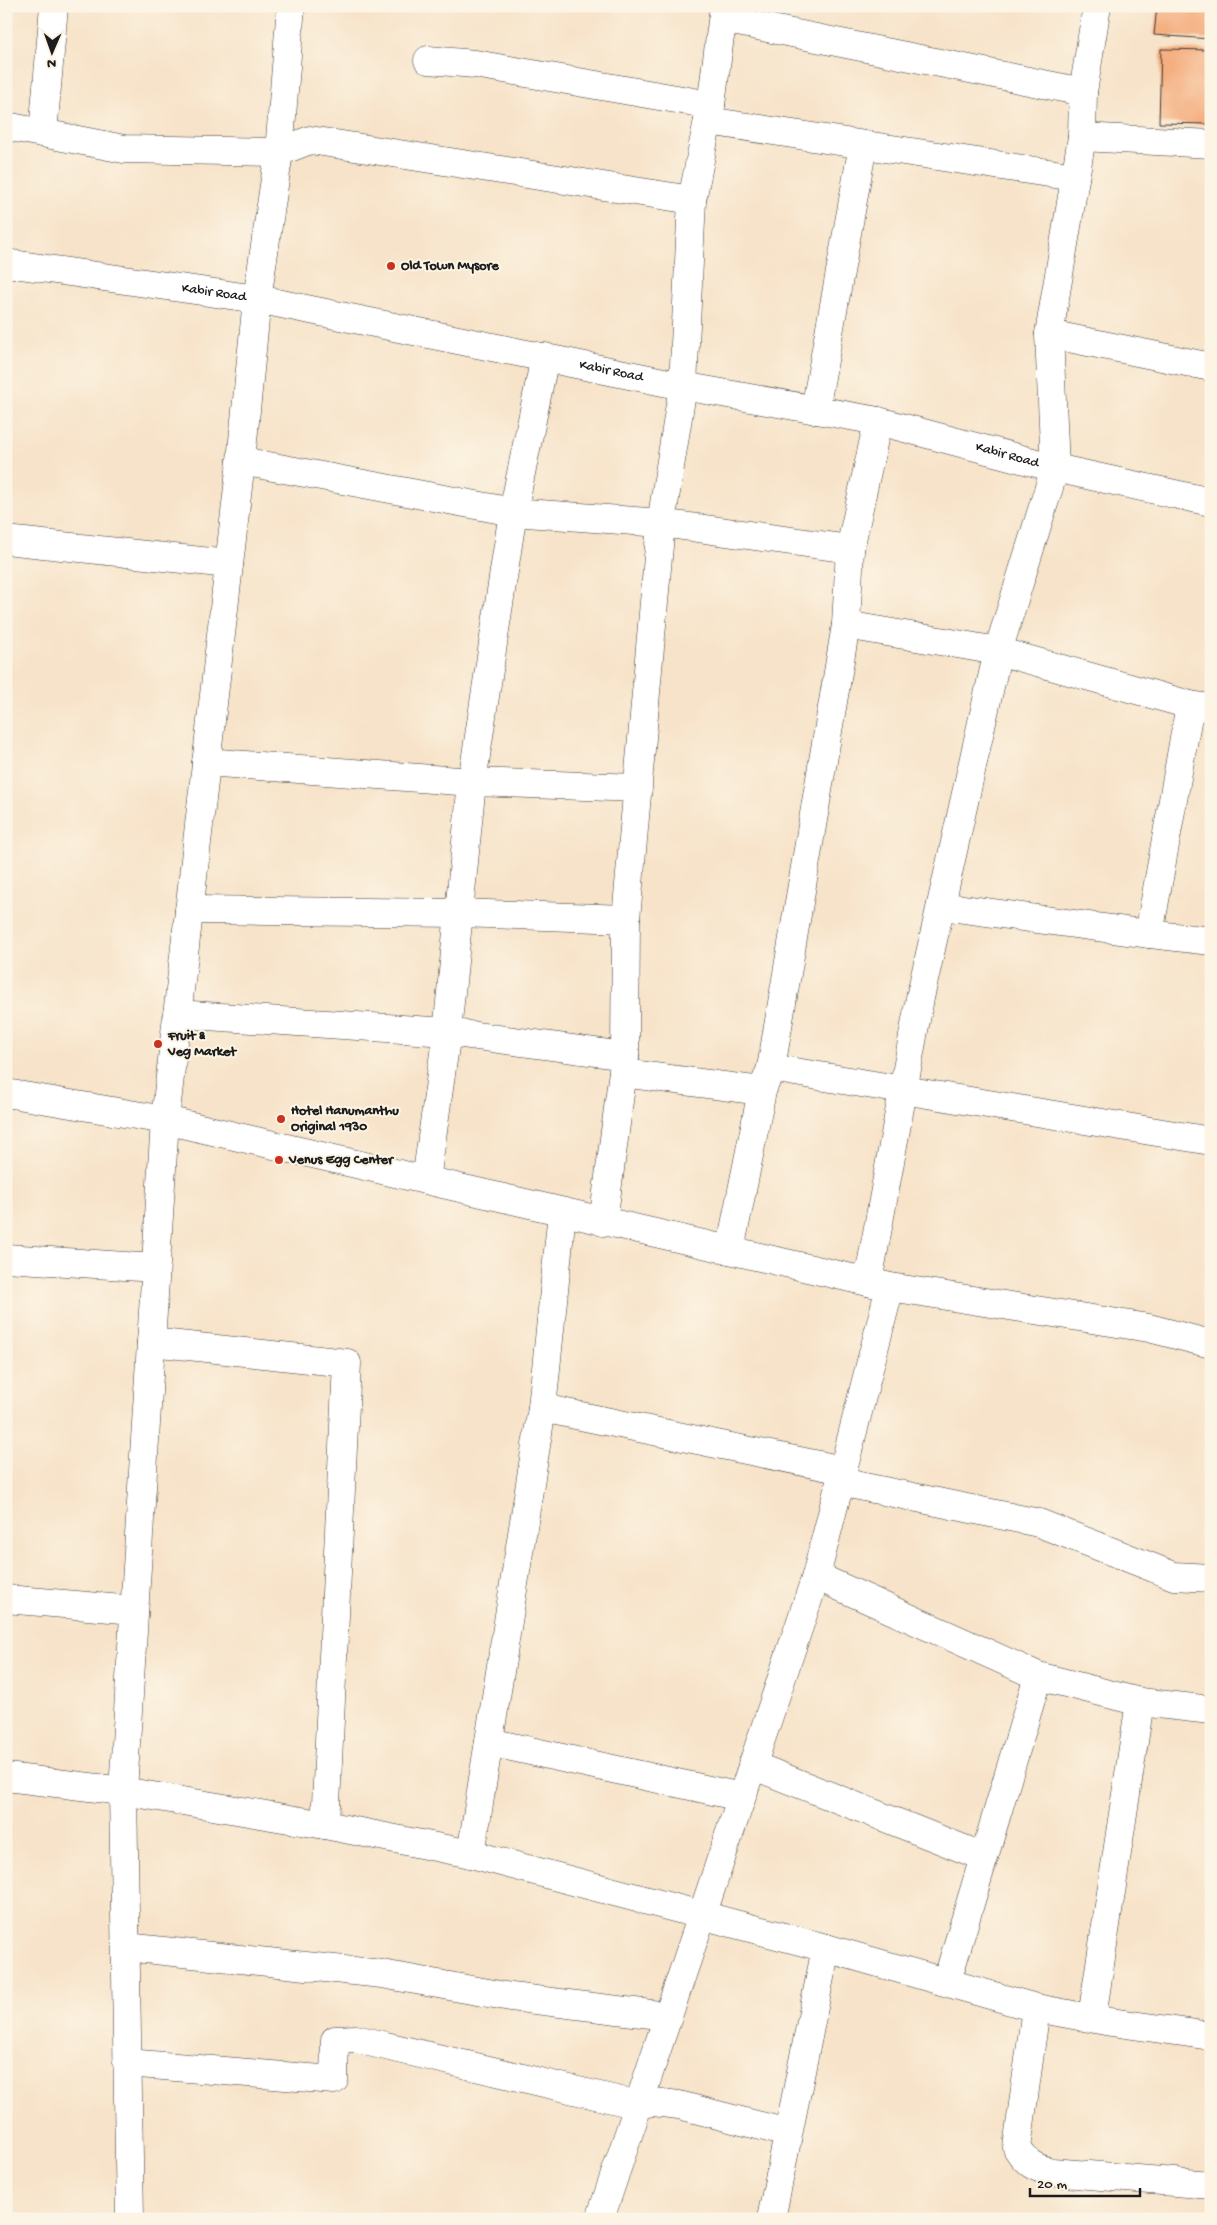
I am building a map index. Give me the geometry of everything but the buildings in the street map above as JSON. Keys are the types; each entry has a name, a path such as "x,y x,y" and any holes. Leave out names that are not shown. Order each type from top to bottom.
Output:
{"street":[{"path":"43,133 54,6"},
{"path":"130,2219 123,1791 165,1120 257,299 279,152 291,6"},
{"path":"600,2219 816,1576 841,1476 879,1284 902,1088 920,998 998,651 1055,468 1049,334 1082,137 1084,92 1097,6"},
{"path":"603,1222 624,1065 626,919 661,523 683,386 692,200 710,113 723,12 1084,92"},
{"path":"428,60 474,64 863,145 1075,177"},
{"path":"6,126 124,149 279,152 310,140 692,200"},
{"path":"1082,137 1211,144"},
{"path":"815,410 863,145"},
{"name":"Kabir Road","path":"6,263 257,299 683,386 878,421 1055,468 1211,502"},
{"path":"1049,334 1211,367"},
{"path":"426,1180 447,1032 472,782 513,512 545,357"},
{"path":"730,1250 766,1079 846,625 850,550 878,421"},
{"path":"240,461 513,512 661,523 850,550"},
{"path":"6,540 228,564"},
{"path":"846,625 998,651 1201,706 1149,934"},
{"path":"206,762 472,782 638,788"},
{"path":"941,906 1149,934 1211,940"},
{"path":"189,910 459,913 626,919"},
{"path":"177,1014 447,1032 624,1065 766,1079 902,1088 1211,1141"},
{"path":"6,1093 165,1120 879,1284 1150,1328 1211,1344"},
{"path":"471,1854 542,1408 562,1212"},
{"path":"6,1258 155,1268"},
{"path":"151,1342 347,1363 325,1825"},
{"path":"542,1408 1040,1523 1174,1576 1211,1578"},
{"path":"816,1576 1038,1676 1140,1702 1211,1710"},
{"path":"6,1599 134,1610"},
{"path":"947,1981 1038,1676"},
{"path":"1092,2018 1140,1702"},
{"path":"489,1742 741,1797"},
{"path":"752,1765 984,1857"},
{"path":"6,1777 123,1791 325,1825 471,1854 826,1948 947,1981 1036,2008 1211,2036"},
{"path":"126,1947 382,1974 511,1997 667,2016"},
{"path":"771,2219 826,1948"},
{"path":"1036,2008 1017,2148 1024,2160 1034,2167 1052,2172 1211,2185"},
{"path":"127,2063 334,2080 335,2040 356,2039 638,2105 653,2102 679,2105 788,2132"}],"place":[{"name":"Old Town Mysore","path":"391,266"},
{"name":"Fruit & Veg Market","path":"158,1044"},
{"name":"Hotel Hanumanthu Original 1930","path":"281,1119"},
{"name":"Venus Egg Center","path":"279,1160"}]}
